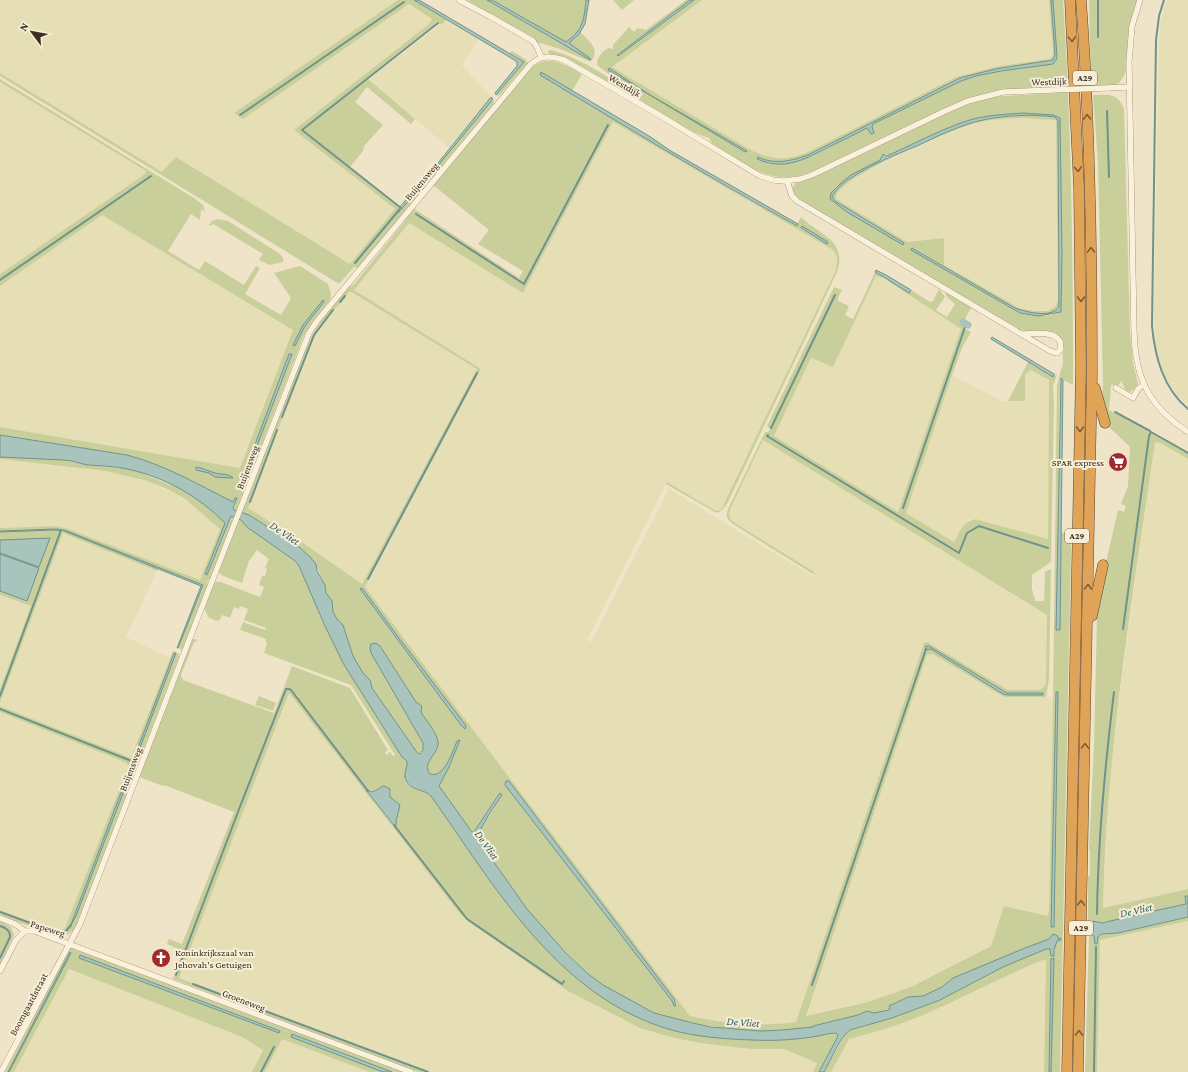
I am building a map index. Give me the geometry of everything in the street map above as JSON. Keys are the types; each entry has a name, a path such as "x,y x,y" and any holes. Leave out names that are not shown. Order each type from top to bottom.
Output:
{"highway":[{"name":"A29","path":"1067,1072 1081,367 1079,188 1070,0"},
{"name":"A29","path":"1078,1072 1092,373 1092,274 1089,156 1080,0"},
{"name":"A29","path":"1092,373 1105,422"},
{"name":"A29","path":"1087,640 1103,565"}],"street":[{"path":"459,0 492,17 530,40 536,45 541,57"},
{"path":"1140,0 1131,34 1129,87 1134,340 1137,365 1144,384 1162,413 1188,432"},
{"name":"Westdijk","path":"541,57 555,57 569,63 653,111 755,173 770,179 787,181 812,175 968,101 1003,92 1129,87"},
{"name":"Buijensweg","path":"70,944 80,924 302,347 311,329 522,74 531,64 541,57"},
{"path":"787,181 792,196 797,201 1053,353 1058,353 1061,349 1060,341 1054,336 1042,334 1022,334"},
{"path":"1116,388 1133,398 1138,389 1144,384"},
{"name":"Papeweg","path":"0,918 15,924 25,931 34,930 70,944"},
{"path":"0,971 16,940 25,931"},
{"name":"Boomgaardstraat","path":"2,1072 70,944"},
{"name":"Groeneweg","path":"70,944 411,1072"}],"shaded area":[{"path":"0,0 398,0 235,113 243,119 409,4 433,20 294,130 395,210 350,264 176,157 162,172 0,73"},
{"path":"702,0 1049,0 1053,54 1050,59 999,66 956,77 810,151 788,158 774,159 749,149 612,67"},
{"path":"1167,0 1188,0 1188,406 1176,394 1165,376 1156,351 1155,335 1154,309 1159,39 1160,22"},
{"path":"447,19 479,38 462,65 491,97 449,148 369,79"},
{"path":"0,82 146,171 145,174 0,274"},
{"path":"1021,118 1056,119 1058,300 1056,306 1051,310 1034,311 1014,306 944,265 944,238 907,242 836,199 836,195 841,188 861,174 934,139 989,120"},
{"path":"613,122 833,250 836,253 837,263 835,272 723,506 719,511 714,510 667,482 587,640 591,642 669,489 812,576 814,572 729,518 731,507 763,440 1048,616 1046,682 1044,687 1039,690 1013,691 1003,688 927,642 924,643 796,1022 780,1024 743,1023 690,1016 365,587 481,369 354,290 409,223 523,293"},
{"path":"102,215 293,330 240,468 0,427 0,286"},
{"path":"876,276 885,279 961,329 898,513 774,436 811,358 833,367"},
{"path":"350,291 477,369 362,584 300,541 248,508 313,339"},
{"path":"1031,370 1049,380 1048,539 978,519 964,525 954,542 906,513 952,375 1004,402 1025,401 1025,374"},
{"path":"1155,441 1188,459 1188,889 1103,908 1112,759"},
{"path":"0,459 117,473 144,480 180,496 199,510 220,529 200,580 66,528 55,526 0,528"},
{"path":"63,533 157,571 126,637 170,658 131,758 0,706"},
{"path":"0,595 31,606 0,689"},
{"path":"933,654 1004,697 1052,697 1049,912 1047,916 1004,907 991,946 913,986 864,1003 806,1016 927,655"},
{"path":"289,693 460,914 469,922 568,991 640,1028 674,1038 700,1043 751,1049 783,1049 818,1063 813,1072 430,1072 179,978"},
{"path":"0,712 129,764 69,922 65,928 60,931 55,931 0,910"},
{"path":"1188,921 1188,1072 1097,1072 1100,940"},
{"path":"1046,959 1044,1072 831,1072 849,1039 894,1026 918,1017 1025,967"},
{"path":"68,969 242,1037 263,1050 252,1072 14,1072"},
{"path":"282,1039 369,1072 265,1072"}],"green space":[{"path":"398,0 414,0 447,19 441,25 437,22 301,130 398,207 399,212 423,184 425,187 358,268 354,267 339,284 0,76 0,73 162,172 176,157 350,264 395,209 294,130 429,24 432,19 409,4 243,119 234,113"},
{"path":"467,0 487,0 590,60 569,44 569,42 580,32 593,45 595,53 594,57 591,61 588,61 560,49 537,42"},
{"path":"492,0 586,0 582,24 572,38 566,42"},
{"path":"613,0 634,0 622,10"},
{"path":"686,0 690,0 617,54 618,56 694,0 702,0 612,67 749,149 772,158 786,158 794,157 810,151 956,77 999,66 1050,59 1053,54 1049,0 1051,0 1055,55 1053,60 995,69 960,78 808,155 783,162 771,161 758,157 757,159 766,163 784,164 802,160 867,128 871,134 874,133 872,127 873,124 968,78 1001,71 1053,64 1057,57 1053,0 1063,0 1071,184 1073,385 1061,379 1060,381 1057,630 1060,630 1061,533 1071,533 1071,551 1060,1072 1051,1072 1053,958 1051,959 1049,1072 1044,1072 1046,959 918,1017 849,1039 831,1072 824,1072 848,1031 892,1018 940,1000 1003,967 1046,949 1050,949 1051,956 1053,956 1057,941 1061,940 1054,934 1048,940 953,978 942,987 923,996 908,997 889,1006 889,1010 874,1013 867,1011 858,1015 813,1027 760,1031 723,1028 693,1023 654,1013 610,990 595,980 546,932 516,895 484,847 478,832 502,795 500,793 497,797 474,833 439,786 449,767 460,740 458,741 444,768 440,772 430,774 428,770 429,762 438,747 434,730 421,712 422,705 416,702 381,647 377,643 373,643 370,647 371,653 423,743 423,750 420,754 416,751 372,688 370,680 363,673 353,656 342,623 337,619 333,612 332,601 326,593 325,585 314,561 297,545 249,515 241,513 302,356 312,336 322,319 349,286 350,287 354,284 402,225 413,208 519,278 523,271 478,244 489,230 433,185 530,69 537,64 550,61 569,67 582,74 572,91 542,73 540,75 751,201 796,226 801,217 830,239 835,245 839,252 837,272 728,502 718,513 666,484 667,482 714,510 719,511 722,508 835,272 837,258 833,250 613,122 523,293 409,223 354,290 481,369 365,587 690,1016 743,1024 796,1022 924,643 927,642 1008,690 1039,690 1044,687 1046,682 1047,615 763,440 731,507 729,516 732,521 814,572 813,574 733,524 727,517 729,507 765,432 768,432 770,429 767,426 834,287 842,290 838,301 849,306 845,315 853,319 875,272 909,292 911,290 930,302 933,301 939,289 945,297 936,310 947,317 955,304 946,296 946,291 974,308 977,312 971,308 963,323 964,328 971,332 962,348 952,375 906,513 954,542 964,525 971,520 976,519 1048,539 1049,380 1031,370 1025,374 1025,401 1008,401 1028,362 1052,376 1054,374 1057,375 1053,386 1051,562 1032,575 1032,591 1035,601 1044,601 1045,572 1051,570 1049,679 1046,697 1004,697 933,654 927,655 806,1016 864,1003 913,986 991,946 1004,906 1047,916 1049,912 1053,702 1057,385 1063,363 1062,343 1059,337 1049,332 1026,332 1014,327 801,202 792,190 796,183 823,173 912,129 961,107 989,98 1055,93 1055,87 996,92 968,99 945,108 809,173 795,177 782,177 770,175 747,166 713,145 709,138 693,132 646,105 597,65 599,57 602,53 608,48 613,49 613,45 629,27 634,32 637,28 646,30","holes":["609,68 650,95 747,152 744,152 608,70","1023,113 1057,116 1060,120 1062,253 1061,312 1046,316 1035,316 1020,313 911,249 913,248 1015,308 1039,314 1051,313 1056,310 1059,306 1058,121 1056,118 1029,115 988,119 972,123 927,141 963,127 993,120 1021,118 1056,120 1058,300 1055,307 1048,311 1034,311 1019,308 944,265 944,238 907,242 836,199 836,195 844,186 878,165 911,149 883,161 849,179 840,186 832,197 835,201 904,243 903,245 847,212 830,199 831,193 836,187 850,176 880,160 882,154 889,155 966,121 994,115","802,227 828,242 827,244 801,229","876,276 885,279 961,329 898,512 774,436 811,358 833,367","350,291 477,369 362,584 300,541 248,508 313,339 323,324","362,588 466,726 465,729 461,725 360,590","926,646 929,646 1007,693 1043,693 1043,695 1004,694 931,649 925,650","1056,692 1058,692 1054,927 1051,927","507,781 509,781 677,1005 674,1006 672,1001 505,785"]},
{"path":"1089,0 1137,0 1129,30 1126,70 1119,83 1114,85 1091,85"},
{"path":"550,50 569,56 593,68 616,82 631,96 561,56 549,54 548,51"},
{"path":"512,51 525,59 528,63 499,96 496,95 524,62 510,53"},
{"path":"0,79 194,198 203,205 205,212 201,209 200,220 191,214 168,251 199,270 205,261 244,285 256,266 260,268 245,294 281,315 291,298 274,273 300,266 328,284 331,294 330,300 313,321 303,338 236,511 233,509 237,499 235,498 233,502 182,476 141,459 127,455 0,435 0,427 240,468 293,330 102,215 0,286 0,274 145,174 146,171 0,82","holes":["289,354 291,354 239,487"]},
{"path":"368,79 415,119 411,124 367,87 355,102 383,125 364,146 363,151 350,167 303,130"},
{"path":"1093,95 1108,95 1115,97 1124,109 1130,332 1133,363 1138,384 1130,392 1126,391 1121,381 1119,385 1111,385 1109,410 1188,454 1188,459 1160,443 1155,442 1115,732 1105,849 1103,908 1188,889 1188,896 1185,896 1186,904 1154,911 1152,904 1151,912 1127,917 1125,910 1124,918 1103,923 1094,921 1092,930 1088,931 1088,876 1090,875 1089,849 1099,593 1118,510 1124,512 1126,506 1121,504 1128,486 1130,447 1108,426 1102,399 1103,385 1098,164"},
{"path":"493,99 494,103 432,178 430,180 427,179"},
{"path":"218,219 228,221 280,254 283,258 283,262 270,265 259,260 263,254 213,224 211,226 209,225 212,221"},
{"path":"0,457 65,460 86,465 122,468 139,472 185,491 207,506 225,523 205,574 207,575 230,516 234,517 210,579 208,580 208,585 182,650 178,648 203,585 64,530 0,531 0,528 55,526 66,528 200,580 220,529 184,498 167,489 144,480 105,471 0,459"},
{"path":"239,519 247,527 293,560 299,566 343,663 402,757 407,761 405,774 408,784 411,787 431,796 504,900 531,933 560,964 593,991 628,1013 668,1029 695,1035 737,1040 786,1040 836,1033 838,1036 819,1072 813,1072 817,1063 784,1049 751,1049 700,1043 674,1038 640,1028 568,991 469,922 460,914 289,693 179,978 430,1072 418,1072 173,979 183,951 167,944 169,939 182,944 234,812 139,777 191,640 198,640 194,642 181,675 183,680 274,713 292,666 350,688 388,750 385,752 386,755 390,752 393,756 395,755 351,685 264,653 267,643 265,642 266,639 240,630 243,622 265,630 266,628 244,620 248,609 240,606 239,609 234,607 230,618 222,615 220,620 217,621 209,618 204,608 214,582 221,582 260,597 264,587 259,585 262,576 265,576 267,569 265,568 269,559 257,550 249,561 242,583 223,576 218,572","holes":["381,787 391,791 390,797 400,806 396,819 396,826 394,827 366,790 367,789 372,792"]},
{"path":"53,530 68,533 158,569 157,571 63,533 0,703 0,689 31,606 0,595 0,532"},
{"path":"173,651 179,654 179,657 77,924 68,934 55,936 0,915 0,910 55,931 60,931 65,928 129,765 120,760 0,712 0,706 131,758"},
{"path":"259,696 276,703 273,711 255,705"},
{"path":"1188,917 1188,921 1100,940 1097,1072 1085,1072 1089,934 1092,933 1095,937 1095,943 1097,943 1098,937 1102,934 1118,933"},
{"path":"0,920 11,927 14,935 0,965"},
{"path":"70,948 72,948 404,1072 392,1072 293,1034 292,1037 383,1072 369,1072 282,1039 265,1072 252,1072 263,1050 242,1037 69,969 14,1072 9,1072 70,953 8,1072 5,1072","holes":["80,955 280,1031 279,1033 79,958"]}],"water":[{"path":"414,0 419,0 524,62 496,95 495,93 517,66 516,61"},
{"path":"487,0 492,0 566,42 572,38 582,24 586,0 589,0 585,24 579,34 569,43 591,59 590,60"},
{"path":"690,0 694,0 618,56 617,55"},
{"path":"1051,0 1053,0 1057,57 1053,64 1001,71 976,76 961,81 873,124 872,127 874,133 871,134 867,128 801,160 785,164 776,164 757,159 758,157 771,161 783,161 808,155 960,78 995,69 1053,60 1055,55"},
{"path":"609,68 650,95 747,151 745,152 608,70"},
{"path":"541,72 649,136 671,151 798,224 797,226 700,171 540,75"},
{"path":"491,97 493,99 427,179 426,178"},
{"path":"1023,113 1053,115 1060,118 1062,253 1061,312 1038,316 1020,313 911,250 912,248 1015,308 1039,313 1056,310 1059,306 1058,121 1055,117 1010,116 992,118 966,125 875,164 840,186 832,197 835,201 904,243 903,245 847,212 830,199 831,193 842,182 851,175 880,160 883,154 886,156 889,155 966,121 988,116"},
{"path":"421,182 423,184 399,212 399,208"},
{"path":"802,226 828,242 827,244 801,228"},
{"path":"876,270 911,290 909,293 875,272"},
{"path":"323,300 324,302 305,326 295,346 293,345 303,325"},
{"path":"992,337 1054,374 1053,377 991,339"},
{"path":"289,354 292,354 241,488 239,487"},
{"path":"1061,378 1063,380 1060,630 1056,630"},
{"path":"0,435 127,455 155,464 233,502 235,498 237,498 233,508 234,510 249,515 297,545 316,564 317,571 325,585 326,593 332,601 333,612 343,625 353,656 363,673 370,680 372,688 419,754 422,751 423,743 371,653 371,644 376,643 380,646 416,702 422,706 421,712 434,730 438,742 438,747 428,766 430,774 440,772 444,768 457,741 460,740 449,767 439,786 472,832 474,832 500,793 502,795 478,834 484,848 527,909 565,952 587,973 603,985 654,1013 711,1027 760,1031 813,1027 858,1015 867,1011 874,1013 889,1010 889,1006 908,997 923,996 942,987 953,978 1049,939 1053,934 1058,936 1058,939 1061,938 1061,940 1057,941 1054,956 1051,956 1050,949 1046,949 1003,967 940,1000 892,1018 850,1030 839,1043 824,1072 819,1072 837,1038 838,1035 836,1033 815,1037 782,1040 699,1036 668,1029 628,1013 593,991 560,964 531,933 504,900 431,796 413,787 407,782 405,775 407,761 402,757 343,663 299,566 295,561 247,527 241,520 231,516 207,575 205,574 225,523 204,504 168,482 127,469 88,465 67,460 0,457"},
{"path":"196,467 231,476 233,478 215,477 209,473 196,470"},
{"path":"57,529 67,531 203,585 178,648 201,586 64,531 0,532"},
{"path":"50,538 39,567 0,553 0,540"},
{"path":"0,554 39,568 27,601 0,591"},
{"path":"362,588 464,723 466,726 465,729 360,589"},
{"path":"926,646 929,646 1007,693 1043,693 1043,695 1003,694 931,649 925,650"},
{"path":"174,653 176,653 138,753 136,753"},
{"path":"1056,692 1058,692 1054,927 1051,927"},
{"path":"133,761 135,762 76,916 70,927"},
{"path":"506,781 509,781 674,999 676,1006 674,1006 672,1001 656,980 505,785"},
{"path":"384,786 390,789 390,797 400,805 395,827 366,790 367,789 373,792"},
{"path":"1185,896 1188,896 1188,917 1118,933 1102,934 1098,937 1097,944 1095,944 1094,936 1091,933 1089,934 1088,931 1092,930 1093,921 1102,923 1123,918 1122,911 1125,910 1127,917 1151,912 1150,905 1152,904 1154,911 1186,904"},
{"path":"70,952 71,953 8,1072"},
{"path":"80,955 280,1031 279,1033 79,958"},
{"path":"1054,958 1051,1072 1049,1072 1051,959"},
{"path":"292,1034 392,1072 383,1072 291,1037"}],"waterway":[{"path":"1098,0 1098,37"},
{"path":"1164,0 1159,16 1156,40 1152,326 1155,349 1166,382 1179,401 1188,409"},
{"path":"240,115 404,2"},
{"path":"401,208 302,130 438,23"},
{"path":"1107,111 1109,177"},
{"path":"416,214 524,284 608,125"},
{"path":"0,280 151,176"},
{"path":"355,263 399,210"},
{"path":"771,428 835,295"},
{"path":"340,302 345,296"},
{"path":"282,417 314,335 333,310"},
{"path":"963,322 968,325"},
{"path":"903,508 966,324"},
{"path":"368,579 477,373"},
{"path":"1115,412 1150,431"},
{"path":"250,502 277,430"},
{"path":"1123,629 1149,436 1151,432 1188,453"},
{"path":"768,435 767,436 959,553 967,533 979,526 1048,548"},
{"path":"0,696 61,530"},
{"path":"812,985 926,649"},
{"path":"176,975 286,689 291,690 368,791"},
{"path":"1097,914 1102,803 1114,692"},
{"path":"0,709 134,762"},
{"path":"394,825 467,919 562,984 564,981"},
{"path":"0,912 58,933 66,931 71,925"},
{"path":"0,926 7,930 10,937 0,958"},
{"path":"1094,1072 1096,947"},
{"path":"193,984 428,1072"},
{"path":"261,1072 274,1047"}],"place":[{"name":"SPAR express","path":"1118,462"},
{"name":"Koninkrijkszaal van Jehovah's Getuigen","path":"161,958"}],"water label":[{"name":"De Vliet","path":"285,533"},
{"name":"De Vliet","path":"487,845"},
{"name":"De Vliet","path":"1136,910"},
{"name":"De Vliet","path":"743,1022"}]}
